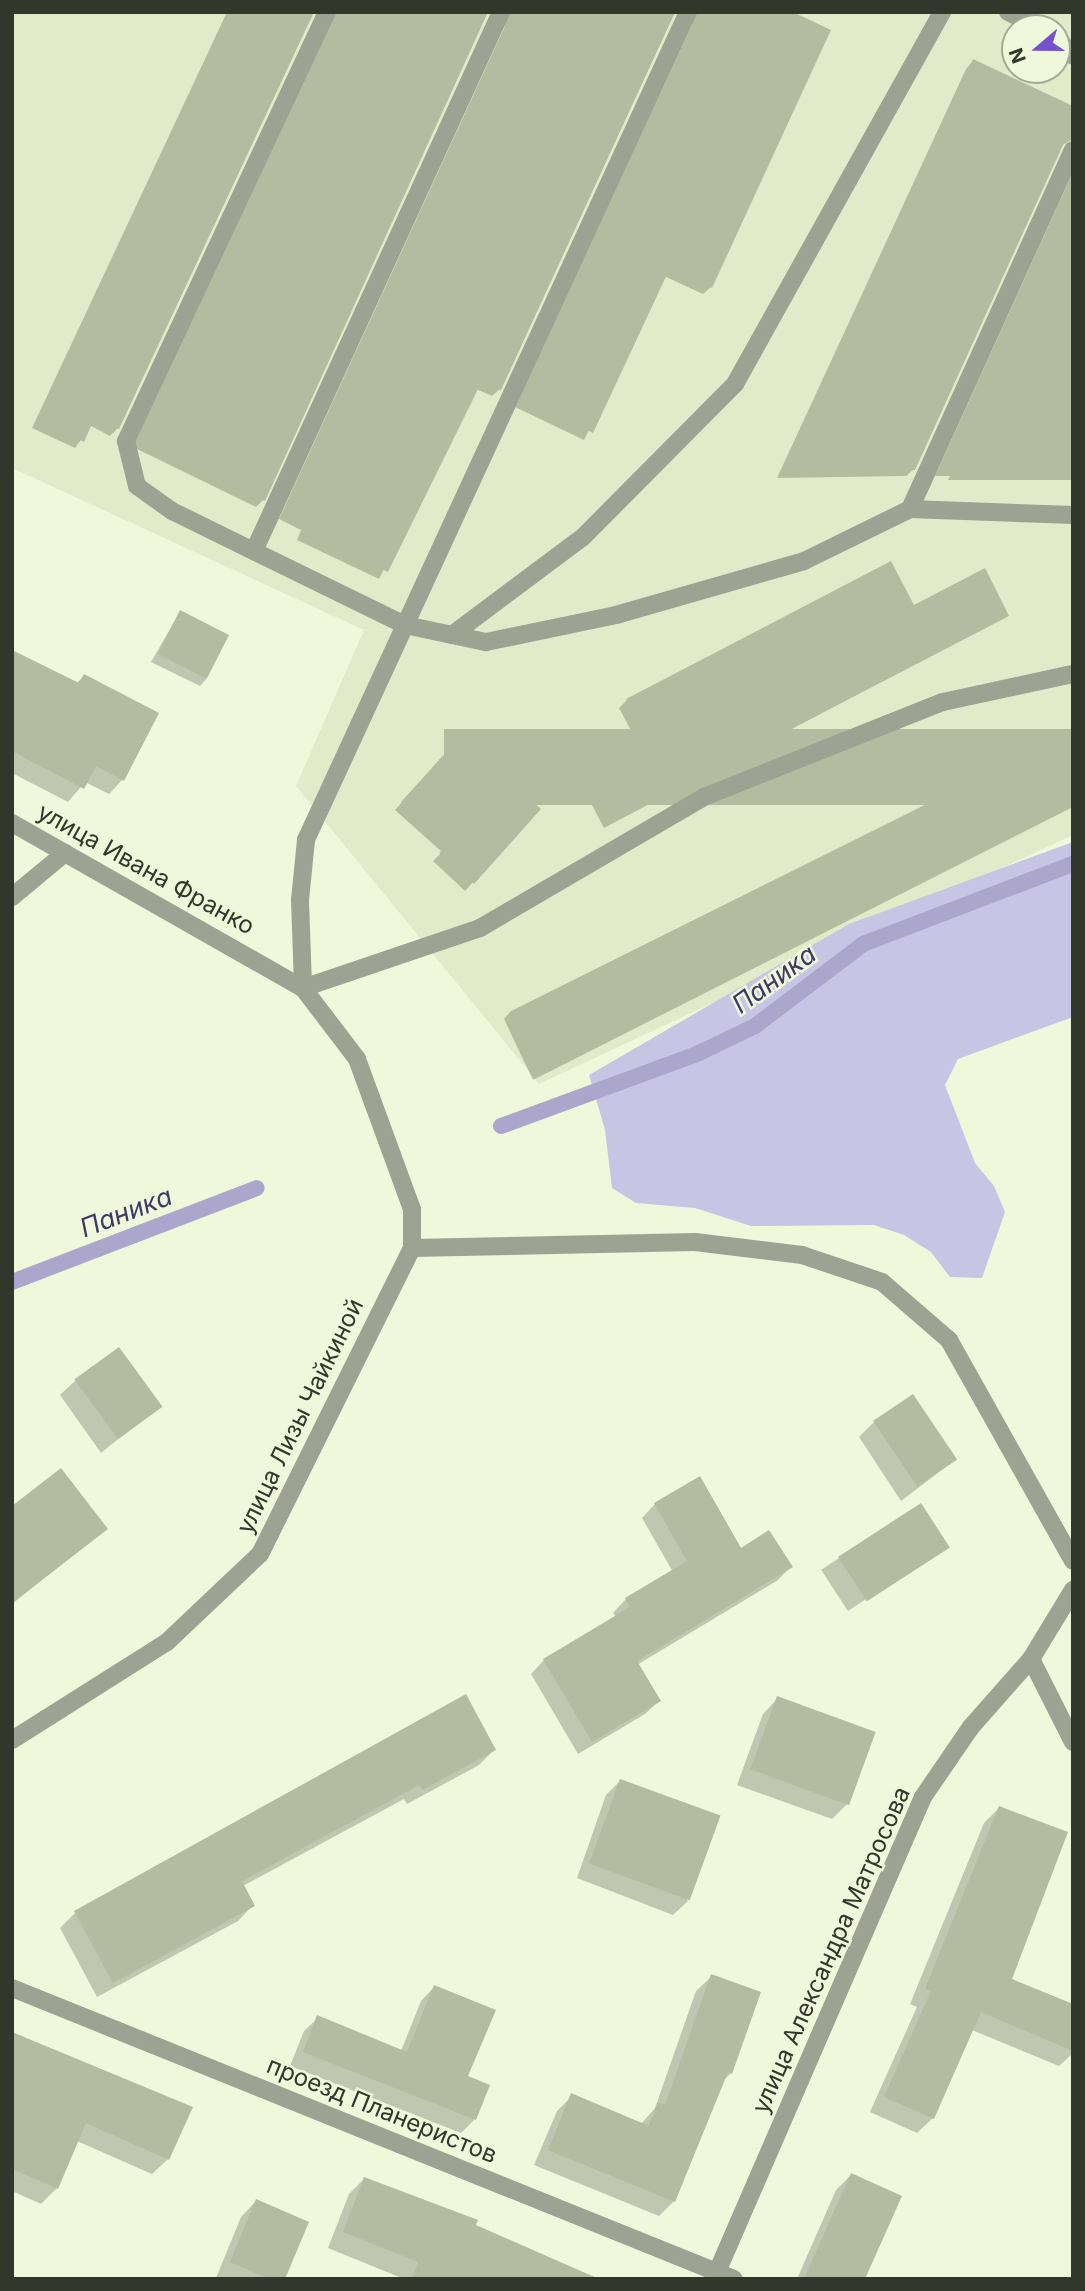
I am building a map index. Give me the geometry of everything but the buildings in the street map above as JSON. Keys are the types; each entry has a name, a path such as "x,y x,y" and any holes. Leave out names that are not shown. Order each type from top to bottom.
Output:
{"street":[{"path":"327,12 126,441 137,486 172,510 405,625 486,642 616,615 804,561 910,509 1072,517"},
{"path":"254,551 501,12"},
{"path":"688,12 306,840 300,900 303,988 356,1059 412,1209 412,1248 695,1242 802,1255 882,1282 949,1340 1073,1561"},
{"path":"452,635 583,537 735,384 942,12"},
{"path":"910,509 1073,150"},
{"path":"303,988 480,928 704,797 943,702 1073,674"},
{"name":"улица Ивана Франко","path":"12,823 256,957 303,988"},
{"path":"12,897 65,853"},
{"name":"улица Лизы Чайкиной","path":"12,1740 167,1642 260,1554 412,1248"},
{"name":"улица Александра Матросова","path":"715,2275 923,1797 971,1727 1031,1659 1073,1590"},
{"path":"1031,1659 1073,1742"},
{"name":"проезд Планеристов","path":"12,1988 715,2275 734,2279"}],"shaded area":[{"path":"12,12 1073,12 1073,835 539,1084 296,786 364,630 12,468"},
{"path":"1073,842 1073,1017 958,1059 945,1085 975,1163 994,1186 1005,1212 982,1278 950,1277 931,1252 904,1235 874,1225 751,1226 695,1208 636,1203 612,1188 605,1130 589,1075 849,924"}],"waterway":[{"name":"Паника","path":"501,1126 699,1053 755,1026 863,944 1073,864"},
{"name":"Паника","path":"12,1282 257,1188"}]}
